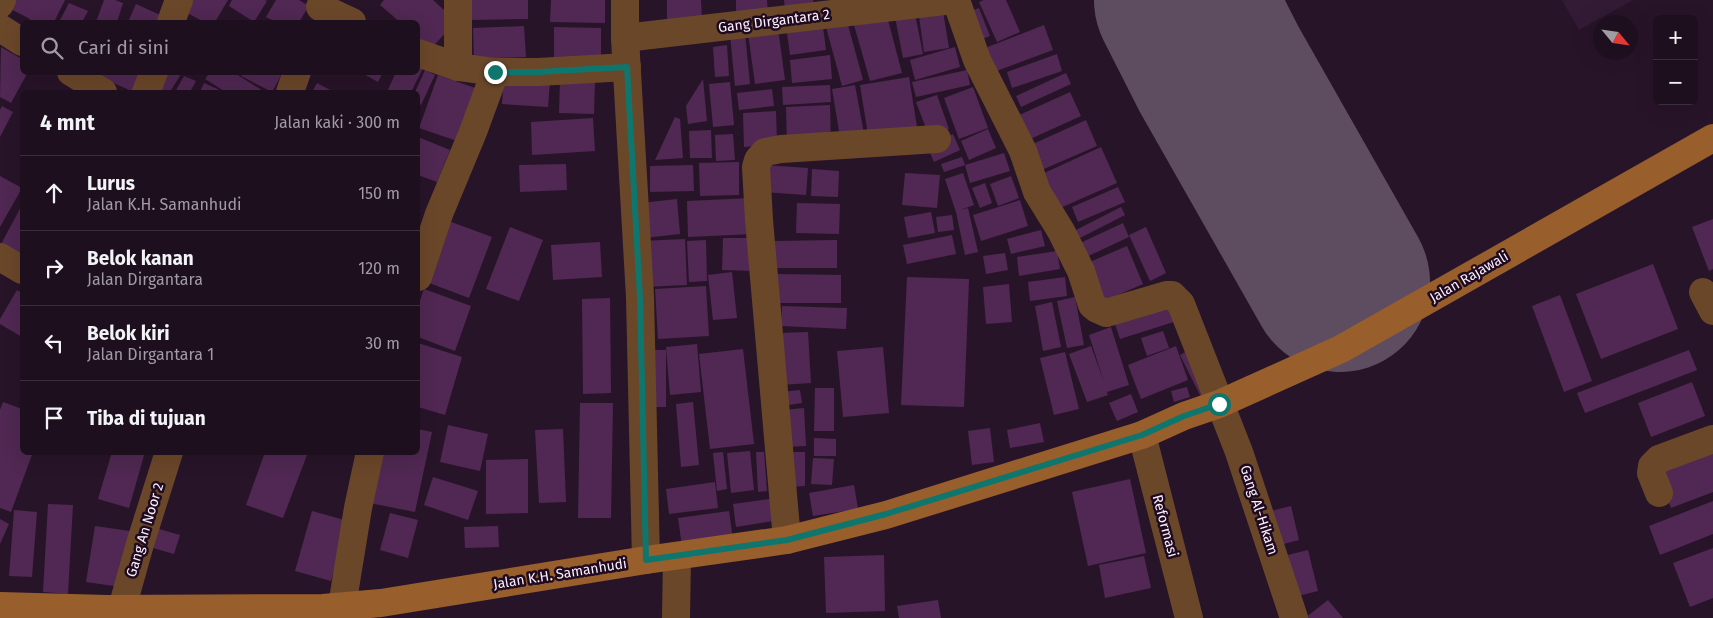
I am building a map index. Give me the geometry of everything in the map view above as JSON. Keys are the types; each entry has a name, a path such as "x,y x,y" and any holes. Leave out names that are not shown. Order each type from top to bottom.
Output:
{"street":[{"path":"0,4 2,0"},
{"path":"172,20 179,0"},
{"path":"458,0 458,67"},
{"path":"625,0 625,38 640,297 646,560"},
{"name":"Gang Dirgantara 2","path":"625,38 955,0"},
{"name":"Gang Al-Hikam","path":"955,0 977,60 1023,151 1037,192 1061,231 1077,263 1092,304 1097,310 1106,313 1167,294 1178,299 1199,348 1249,479 1294,618"},
{"path":"318,10 346,20"},
{"path":"0,28 20,41"},
{"path":"420,55 458,67 495,72 538,72 627,67"},
{"path":"420,271 438,214 473,132 495,72"},
{"path":"76,75 100,90"},
{"path":"147,90 153,75"},
{"path":"291,90 297,75"},
{"name":"Jalan Rajawali","path":"1219,404 1341,349 1713,138"},
{"path":"787,540 759,220 756,167 758,160 765,152 781,149 937,139"},
{"path":"0,257 20,269"},
{"name":"Jalan K.H. Samanhudi","path":"0,606 323,608 381,603 646,560 787,540 886,514 1142,435 1184,416 1219,404"},
{"name":"Reformasi","path":"1142,435 1189,618"},
{"path":"1659,493 1651,473 1652,466 1659,459 1713,439"},
{"name":"Gang An Noor 2","path":"122,608 140,544 169,455"},
{"path":"342,606 358,508 369,455"},
{"path":"676,618 677,556"}],"shaded area":[{"path":"1562,0 1633,0 1606,15 1593,15 1593,22 1579,30"}],"building":[{"path":"8,0 65,0 55,20 29,20 5,6"},
{"path":"104,0 115,0 123,3 118,20 97,20"},
{"path":"182,0 228,0 216,20 200,20 178,8"},
{"path":"232,0 267,1 255,20 251,20 229,6"},
{"path":"276,0 299,0 309,6 300,20 272,20 266,17"},
{"path":"384,0 433,0 456,21 430,50 420,40 420,20 398,20 380,5"},
{"path":"471,0 528,0 528,19 471,20"},
{"path":"551,0 605,0 605,23 550,22"},
{"path":"667,0 701,0 702,22 667,23"},
{"path":"736,0 767,0 768,16 736,19"},
{"path":"784,0 813,0 814,4 785,9"},
{"path":"984,0 1006,0 1020,32 997,42 979,2"},
{"path":"69,3 88,11 83,20 60,20"},
{"path":"136,4 169,19 169,20 129,20"},
{"path":"942,5 949,48 924,52 918,9"},
{"path":"979,8 990,36 975,42 964,14"},
{"path":"915,14 923,54 903,58 895,17"},
{"path":"887,16 902,73 870,81 854,25"},
{"path":"847,21 863,80 842,86 826,27"},
{"path":"1044,25 1053,50 994,72 985,48"},
{"path":"524,26 526,57 474,59 473,28"},
{"path":"554,27 601,28 601,67 554,67"},
{"path":"823,27 826,50 790,55 787,33"},
{"path":"778,28 785,80 755,84 748,33"},
{"path":"745,33 750,84 735,86 730,35"},
{"path":"727,45 729,76 715,77 713,47"},
{"path":"1,47 20,58 20,75 26,75 11,103 0,97"},
{"path":"955,47 960,67 915,80 910,60"},
{"path":"1057,54 1062,71 1012,88 1007,72"},
{"path":"830,55 832,79 792,83 790,60"},
{"path":"425,70 435,75 421,105 420,90 416,90"},
{"path":"967,70 970,85 916,97 912,82"},
{"path":"1066,73 1071,84 1021,107 1016,96"},
{"path":"104,75 143,75 135,90 129,90 102,78"},
{"path":"159,75 180,75 171,90 150,90"},
{"path":"208,75 238,75 262,90 223,90 205,79"},
{"path":"281,75 273,90 268,90 241,76"},
{"path":"365,75 382,75 378,82"},
{"path":"395,75 420,75 412,90 388,90"},
{"path":"438,75 481,90 463,143 420,128"},
{"path":"184,76 196,81 191,90 176,90"},
{"path":"504,77 550,81 548,107 502,104"},
{"path":"909,77 918,133 869,141 860,85"},
{"path":"703,79 707,121 688,124 686,106"},
{"path":"560,80 595,81 594,114 559,113"},
{"path":"730,82 734,125 713,127 709,84"},
{"path":"204,83 220,90 201,90"},
{"path":"317,83 330,90 313,90"},
{"path":"830,85 831,102 783,105 782,87"},
{"path":"855,85 865,139 841,143 832,89"},
{"path":"973,87 988,128 959,139 944,98"},
{"path":"772,89 774,106 739,110 737,93"},
{"path":"1070,92 1081,116 1026,141 1015,117"},
{"path":"937,95 949,129 929,136 916,102"},
{"path":"830,105 831,145 787,146 786,107"},
{"path":"2,106 13,112 0,137 0,110"},
{"path":"776,111 777,144 744,147 743,113"},
{"path":"675,117 680,119 683,158 655,160"},
{"path":"593,118 595,151 532,155 531,122"},
{"path":"1086,120 1097,146 1037,172 1026,147"},
{"path":"988,129 996,148 969,160 961,141"},
{"path":"711,130 712,158 690,158 689,131"},
{"path":"733,134 735,160 716,161 715,135"},
{"path":"953,134 960,150 934,162 927,146"},
{"path":"420,138 450,150 437,182 420,176"},
{"path":"1101,147 1117,183 1058,209 1042,174"},
{"path":"1004,153 1010,171 970,183 965,165"},
{"path":"962,157 965,165 944,172 941,164"},
{"path":"739,162 739,195 700,196 699,163"},
{"path":"566,164 567,190 520,192 519,165"},
{"path":"693,165 694,191 650,192 650,166"},
{"path":"764,165 808,168 806,195 762,192"},
{"path":"812,169 839,171 838,197 811,196"},
{"path":"905,173 940,175 937,208 902,205"},
{"path":"963,173 974,205 960,210 968,208 978,252 965,255 956,212 945,179"},
{"path":"0,176 20,187 20,192 0,227"},
{"path":"1011,176 1019,198 998,206 990,184"},
{"path":"985,183 992,203 980,208 972,188"},
{"path":"1118,187 1125,202 1078,222 1072,207"},
{"path":"751,198 753,234 688,237 687,201"},
{"path":"677,199 680,234 644,238 641,203"},
{"path":"1020,200 1028,226 981,241 973,215"},
{"path":"797,203 840,204 839,234 796,233"},
{"path":"1121,207 1125,215 1078,239 1074,231"},
{"path":"20,209 20,260 0,246"},
{"path":"931,212 935,233 908,238 904,217"},
{"path":"952,215 954,230 938,232 936,217"},
{"path":"1713,219 1713,269 1709,271 1692,227"},
{"path":"446,220 492,237 469,298 424,281"},
{"path":"1123,223 1129,237 1084,258 1078,244"},
{"path":"510,227 543,240 519,301 486,289"},
{"path":"1146,227 1166,273 1150,281 1129,235"},
{"path":"1041,230 1045,246 1011,254 1007,239"},
{"path":"952,235 956,254 907,264 903,245"},
{"path":"723,238 755,238 754,271 722,270"},
{"path":"685,239 687,285 643,287 641,241"},
{"path":"706,240 707,281 689,282 687,241"},
{"path":"837,240 837,268 775,268 775,241"},
{"path":"600,242 602,277 553,280 551,245"},
{"path":"1127,246 1143,284 1102,302 1085,264"},
{"path":"1057,251 1060,269 1019,276 1017,257"},
{"path":"1005,253 1008,270 986,274 983,256"},
{"path":"1653,264 1678,329 1601,359 1576,294"},
{"path":"732,272 737,318 713,320 708,275"},
{"path":"776,274 841,275 841,303 776,303"},
{"path":"907,277 969,279 964,407 901,405"},
{"path":"1065,277 1067,296 1030,301 1028,282"},
{"path":"1009,284 1012,322 986,324 983,287"},
{"path":"706,286 709,336 658,339 655,289"},
{"path":"424,289 471,306 455,351 420,338 420,300"},
{"path":"17,290 20,292 20,336 0,324 0,319"},
{"path":"1560,295 1592,381 1564,392 1532,306"},
{"path":"1075,297 1084,345 1067,348 1057,301"},
{"path":"610,298 611,393 583,394 582,299"},
{"path":"1173,299 1180,320 1120,339 1113,318"},
{"path":"1052,302 1061,347 1043,351 1035,306"},
{"path":"782,306 847,308 846,329 781,326"},
{"path":"1111,327 1129,385 1107,392 1108,395 1087,402 1069,354 1091,346 1104,382 1089,335"},
{"path":"1163,331 1169,348 1147,356 1141,338"},
{"path":"808,332 811,383 780,385 777,333"},
{"path":"420,344 462,357 445,415 420,408"},
{"path":"697,344 701,392 670,395 666,347"},
{"path":"1176,346 1188,380 1141,399 1128,365"},
{"path":"883,347 889,413 843,417 837,351"},
{"path":"743,349 754,444 710,449 699,354"},
{"path":"1191,349 1213,391 1201,397 1180,355"},
{"path":"652,350 666,350 666,407 652,407"},
{"path":"1689,350 1697,370 1585,413 1577,393"},
{"path":"1065,352 1079,409 1054,415 1040,358"},
{"path":"1692,382 1705,416 1651,437 1638,403"},
{"path":"1187,387 1190,397 1174,402 1171,391"},
{"path":"815,388 834,388 834,431 814,431"},
{"path":"800,390 802,403 782,406 780,392"},
{"path":"1131,394 1138,412 1117,421 1109,403"},
{"path":"3,402 20,408 20,455 32,455 11,512 0,508 0,410"},
{"path":"693,402 699,465 681,467 676,404"},
{"path":"580,403 613,403 611,518 578,518"},
{"path":"804,408 806,446 785,447 783,410"},
{"path":"1040,423 1044,442 1010,448 1007,430"},
{"path":"448,425 488,434 480,471 440,462"},
{"path":"990,428 994,462 972,465 968,431"},
{"path":"420,429 432,432 415,512 370,503 380,455 420,455"},
{"path":"563,429 566,502 539,503 535,430"},
{"path":"814,438 836,439 836,456 814,456"},
{"path":"1713,444 1713,492 1671,508 1655,467"},
{"path":"750,451 754,490 731,493 727,453"},
{"path":"723,452 727,489 717,491 713,453"},
{"path":"756,452 764,452 767,491 758,492"},
{"path":"786,452 805,452 805,486 787,487"},
{"path":"111,455 144,455 129,508 98,499"},
{"path":"264,455 307,455 283,518 246,505"},
{"path":"813,458 834,459 832,485 811,484"},
{"path":"528,459 528,513 486,514 486,460"},
{"path":"433,477 478,491 468,520 424,505"},
{"path":"1130,479 1146,553 1088,566 1072,492"},
{"path":"715,482 718,508 669,514 666,489"},
{"path":"854,485 858,509 813,516 809,493"},
{"path":"777,498 780,520 736,527 733,504"},
{"path":"1713,501 1713,534 1660,555 1649,526"},
{"path":"48,504 73,505 68,594 43,592"},
{"path":"1291,506 1299,540 1276,546 1267,512"},
{"path":"14,510 37,512 32,577 9,576"},
{"path":"312,511 348,521 331,581 295,571"},
{"path":"729,511 733,539 682,546 678,518"},
{"path":"390,513 418,520 408,558 380,550"},
{"path":"0,519 9,524 0,544"},
{"path":"95,526 130,531 121,587 86,582"},
{"path":"498,526 499,547 465,548 464,527"},
{"path":"152,527 180,535 174,554 146,546"},
{"path":"1713,548 1713,598 1690,607 1673,563"},
{"path":"1308,550 1318,591 1298,596 1288,555"},
{"path":"884,555 885,611 826,613 824,557"},
{"path":"1144,556 1151,588 1105,598 1099,565"},
{"path":"938,600 941,618 899,618 897,606"},
{"path":"1328,600 1343,618 1305,618"}],"taxiway":[{"path":"1219,69 1223,34 1230,20 1243,5"}],"runway":[{"path":"1184,0 1219,69 1340,282"}],"route":[{"path":"495,72 572,71 627,67 640,297 646,560 787,540 886,514 1142,435 1184,416 1219,404"}]}
